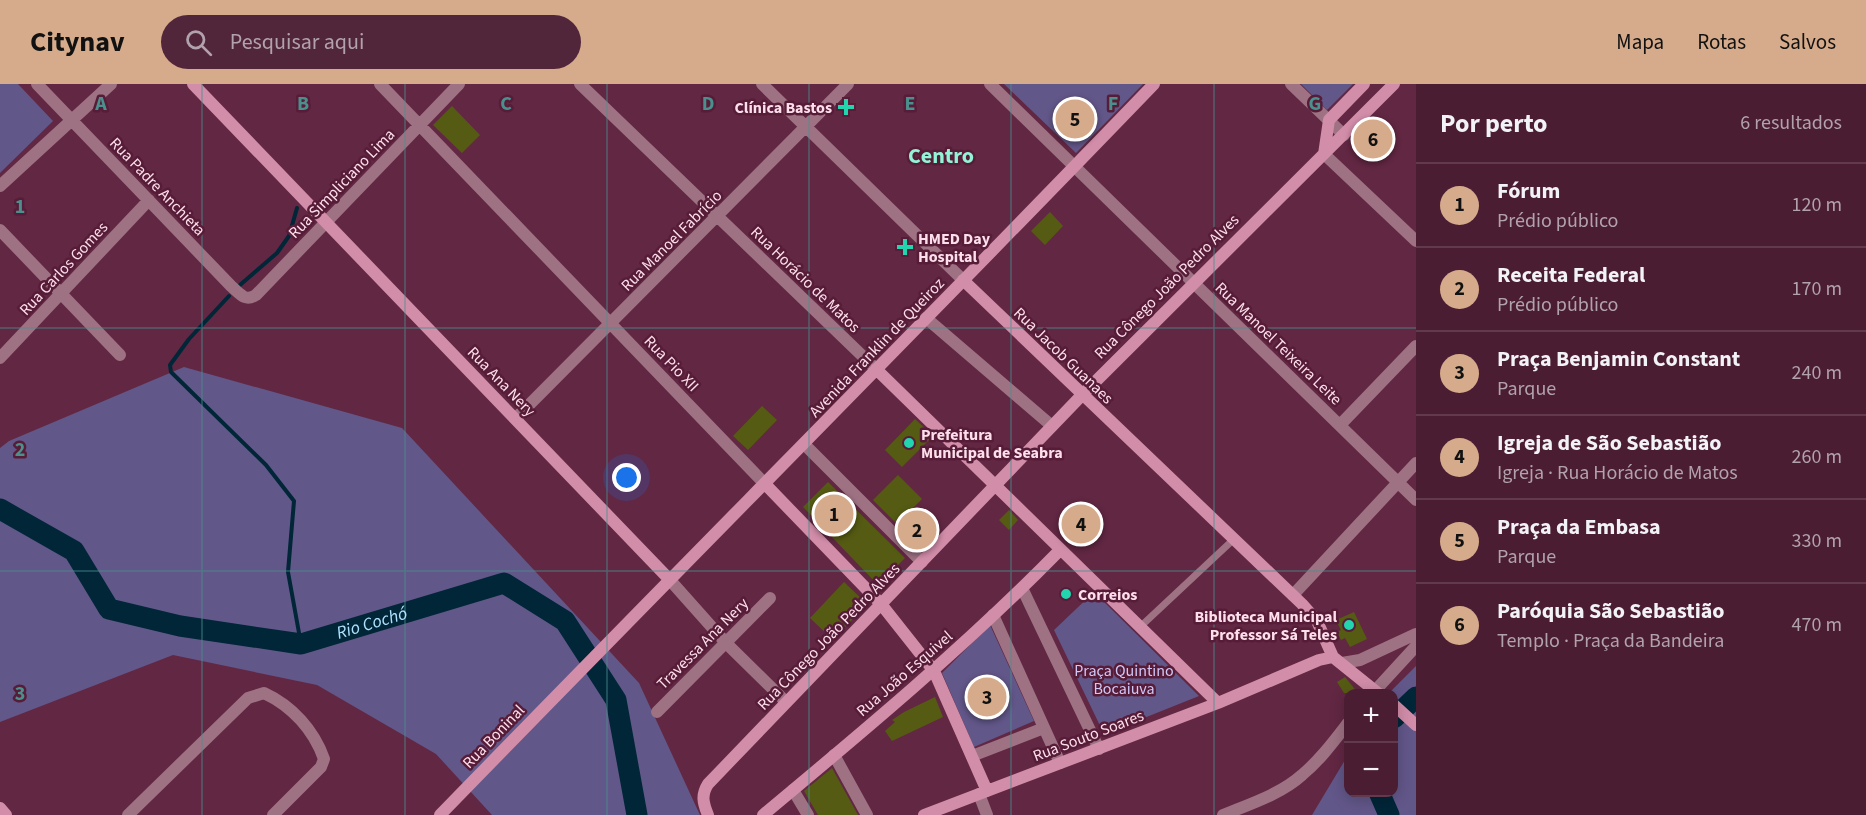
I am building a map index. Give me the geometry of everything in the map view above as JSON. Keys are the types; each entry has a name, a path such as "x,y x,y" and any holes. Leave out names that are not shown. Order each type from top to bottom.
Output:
{"street":[{"name":"Rua Padre Anchieta","path":"36,84 243,298"},
{"path":"0,186 111,84"},
{"name":"Rua Ana Nery","path":"193,84 516,418 669,579 726,643 786,702"},
{"name":"Rua Pio XII","path":"380,84 881,604 934,671 972,756 982,793"},
{"name":"Rua Simpliciano Lima","path":"243,298 256,295 459,84"},
{"name":"Rua Horácio de Matos","path":"580,84 1060,550"},
{"name":"Rua Jacob Guanaes","path":"762,84 1082,395 1293,595 1317,621 1338,660"},
{"name":"Rua Manoel Fabrício","path":"516,418 848,84"},
{"name":"Rua Manoel Teixeira Leite","path":"990,84 1416,500"},
{"name":"Avenida Franklin de Queiroz","path":"619,631 1154,84"},
{"path":"1291,84 1344,135"},
{"path":"1364,84 1329,120 1324,154 1416,242"},
{"name":"Rua Cônego João Pedro Alves","path":"708,815 702,798 708,784 1082,395 1394,84"},
{"name":"Rua Carlos Gomes","path":"0,358 149,200"},
{"path":"0,230 120,355"},
{"path":"926,318 1052,426"},
{"path":"1340,425 1416,346"},
{"path":"804,444 922,562"},
{"path":"1293,595 1416,463"},
{"path":"1060,550 1218,703"},
{"name":"Rua João Esquivel","path":"763,815 934,671 1060,550"},
{"path":"1022,588 1100,748"},
{"name":"Travessa Ana Nery","path":"657,712 770,598"},
{"path":"993,615 1060,763"},
{"name":"Rua Boninal","path":"440,815 619,631"},
{"path":"1319,660 1323,649 1323,633"},
{"name":"Rua Souto Soares","path":"924,815 1218,703 1319,660 1360,660 1416,634"},
{"path":"1379,689 1416,646"},
{"path":"1338,660 1372,689"},
{"path":"128,815 248,698 264,693 280,700 312,731 324,759 321,767 273,815"},
{"path":"1398,708 1416,724"},
{"path":"972,756 1044,728"},
{"path":"1223,815 1280,790 1301,776 1344,728"},
{"path":"834,755 867,815"},
{"path":"793,790 808,815"},
{"path":"982,793 987,815"},
{"path":"0,808 6,815"}],"lane":[{"path":"1140,627 1234,539"}],"green space":[{"path":"0,84 18,84 53,121 0,173"},
{"path":"1004,84 1143,84 1076,153"},
{"path":"1301,84 1353,84 1327,110"},
{"path":"184,367 402,428 639,683 700,815 492,815 436,754 317,685 173,655 0,722 0,448 9,441"},
{"name":"Praça Quintino Bocaiuva","path":"1094,592 1199,696 1104,734 1054,630"},
{"path":"990,625 1034,721 974,747 942,673"},
{"path":"1416,666 1416,815 1312,815 1344,762 1344,797 1398,797 1398,689 1393,689"}],"building":[{"path":"452,106 480,135 462,153 433,125"},
{"path":"1050,212 1063,226 1045,245 1031,231"},
{"path":"762,406 777,420 748,450 733,436"},
{"name":"Prefeitura Municipal de Seabra","path":"915,419 933,436 902,467 885,450"},
{"path":"898,475 922,499 911,510 927,526 913,540 873,500"},
{"path":"828,482 905,558 878,585 803,507"},
{"path":"1083,502 1103,520 1079,545 1060,527"},
{"path":"1009,510 1018,520 1009,530 999,520"},
{"path":"844,582 867,604 833,640 810,618"},
{"name":"Biblioteca Municipal Professor Sá Teles","path":"1354,612 1367,639 1350,647 1345,638 1341,640 1337,632 1341,630 1336,620"},
{"path":"1345,677 1355,689 1344,689 1344,693 1337,682"},
{"path":"935,697 943,717 892,741 885,731 895,722 892,720"},
{"path":"832,768 858,815 818,815 804,791"}],"waterway":[{"path":"240,285 277,253 289,236 297,208"},
{"path":"229,296 189,339 170,365 171,372 266,465 294,501 288,572 301,644"},
{"name":"Rio Cochó","path":"0,509 74,551 109,609 180,626 301,644 504,583 565,621 616,700 637,815"},
{"path":"1398,714 1416,697"},
{"path":"1381,797 1389,815"}],"place":[{"name":"Clínica Bastos","path":"846,107"},
{"name":"Praça da Embasa","path":"1075,119"},
{"name":"Paróquia São Sebastião","path":"1373,139"},
{"name":"HMED Day Hospital","path":"905,247"},
{"name":"Prefeitura Municipal de Seabra","path":"909,443"},
{"name":"Fórum","path":"834,514"},
{"name":"Igreja de São Sebastião","path":"1081,524"},
{"name":"Receita Federal","path":"917,530"},
{"name":"Correios","path":"1066,594"},
{"name":"Biblioteca Municipal Professor Sá Teles","path":"1349,625"},
{"name":"Praça Benjamin Constant","path":"987,697"}],"district":[{"name":"Centro","path":"941,155"}]}
